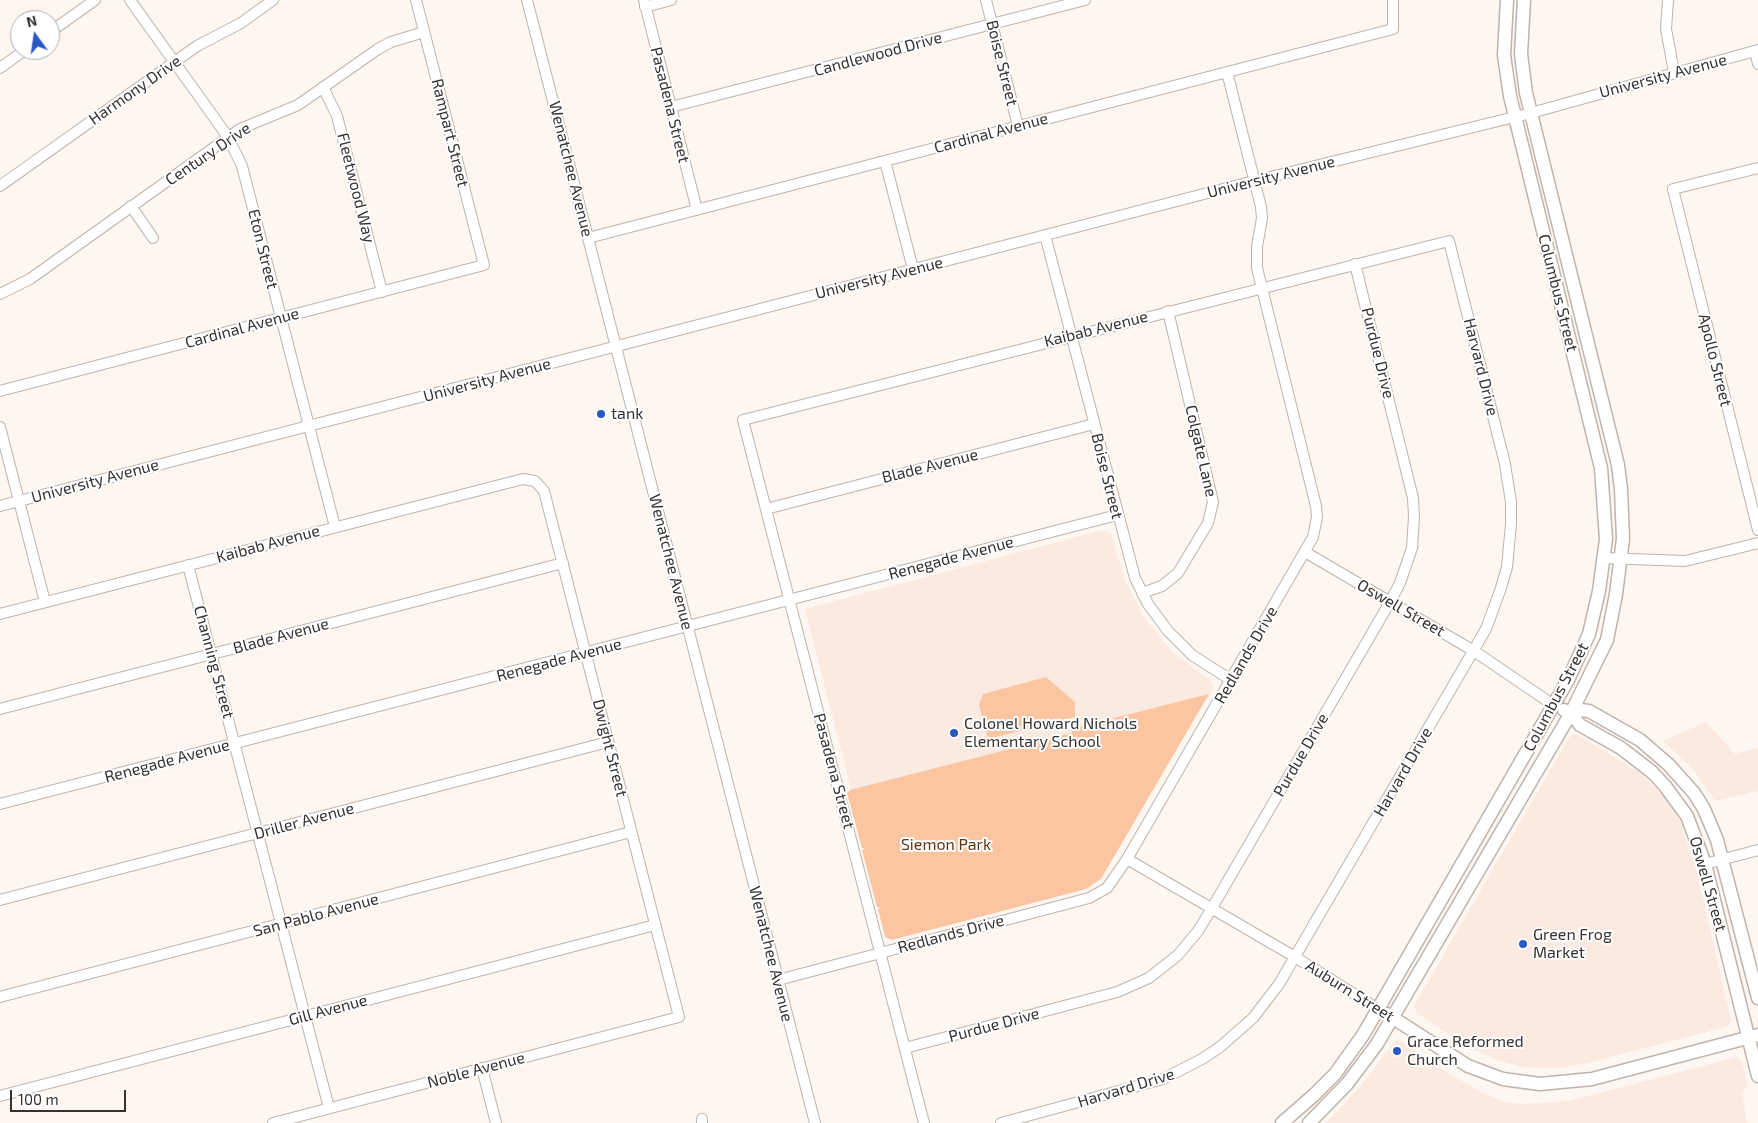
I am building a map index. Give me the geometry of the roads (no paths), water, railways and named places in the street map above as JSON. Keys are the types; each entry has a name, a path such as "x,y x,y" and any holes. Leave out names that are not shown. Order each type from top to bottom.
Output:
{"main road":[{"name":"Columbus Street","path":"1282,1123 1335,1074 1363,1035 1555,706 1589,634 1600,591 1606,515 1598,450 1514,117 1504,55 1506,0"},
{"name":"Columbus Street","path":"1309,1123 1348,1084 1373,1050 1393,1018 1571,714 1607,640 1622,560 1622,506 1614,447 1531,113 1521,54 1524,0"},
{"name":"Oswell Street","path":"1555,706 1571,714 1580,725 1638,760 1665,786 1687,816 1705,864 1753,1036 1758,1076"},
{"name":"Oswell Street","path":"1571,714 1580,710 1589,711 1640,740 1669,765 1688,785 1704,809 1723,860 1758,998"},
{"name":"Auburn Street","path":"1378,1009 1468,1066 1503,1079 1540,1084 1564,1083 1592,1078 1753,1036"}],"street":[{"path":"60,25 96,0"},
{"name":"Eton Street","path":"130,0 228,137 242,166 335,527"},
{"name":"Harmony Drive","path":"0,186 197,46 240,23 273,0"},
{"name":"Rampart Street","path":"416,0 484,265"},
{"name":"Wenatchee Avenue","path":"527,0 815,1123"},
{"path":"644,3 671,0"},
{"name":"Boise Street","path":"986,0 1018,126"},
{"name":"Candlewood Drive","path":"671,107 1085,0"},
{"name":"Cardinal Avenue","path":"588,238 1393,29 1393,0"},
{"path":"1668,0 1666,29 1674,72"},
{"name":"Pasadena Street","path":"644,3 697,210"},
{"name":"Century Drive","path":"0,294 30,279 228,137 256,122 298,104 378,48 424,32"},
{"path":"1756,50 1758,64"},
{"name":"University Avenue","path":"0,506 1254,181 1531,113 1756,50"},
{"path":"0,68 11,60"},
{"name":"Redlands Drive","path":"778,980 1090,898 1107,888 1127,859 1305,552 1316,528 1316,506 1261,288 1256,258 1262,218 1227,72"},
{"name":"Fleetwood Way","path":"323,87 338,116 382,292"},
{"path":"885,161 913,269"},
{"name":"Apollo Street","path":"1758,168 1673,189 1758,530"},
{"path":"131,206 154,238"},
{"name":"Boise Street","path":"1046,235 1128,558 1142,593 1157,618 1179,643 1208,667 1231,680"},
{"name":"Kaibab Avenue","path":"743,420 1072,335 1449,241"},
{"name":"Harvard Drive","path":"1001,1123 1143,1086 1183,1070 1231,1038 1252,1018 1279,984 1486,628 1501,588 1510,546 1511,502 1505,464 1449,241"},
{"name":"Purdue Drive","path":"905,1048 1132,986 1149,978 1178,955 1198,931 1212,908 1390,602 1407,566 1412,548 1413,498 1355,264"},
{"name":"Cardinal Avenue","path":"0,391 484,265"},
{"name":"Colgate Lane","path":"1142,593 1162,586 1178,573 1208,523 1213,502 1168,311"},
{"name":"Pasadena Street","path":"743,420 924,1123"},
{"name":"Blade Avenue","path":"766,509 1094,424"},
{"path":"0,427 46,602"},
{"name":"Kaibab Avenue","path":"0,614 523,478 535,481"},
{"name":"Dwight Street","path":"535,481 544,491 679,1017"},
{"name":"Renegade Avenue","path":"0,804 1117,515"},
{"path":"1604,558 1685,562 1758,543"},
{"name":"Oswell Street","path":"1305,552 1474,650 1555,706"},
{"name":"Blade Avenue","path":"0,709 563,563"},
{"name":"Channing Street","path":"188,565 329,1108"},
{"name":"Driller Avenue","path":"0,900 608,742"},
{"name":"San Pablo Avenue","path":"0,997 632,832"},
{"path":"1705,864 1758,850"},
{"name":"Auburn Street","path":"1127,859 1295,957 1378,1009"},
{"name":"Gill Avenue","path":"0,1096 655,925"},
{"name":"Noble Avenue","path":"273,1123 679,1017"},
{"path":"482,1068 496,1123"}],"place":[{"name":"tank","path":"601,414"},
{"name":"Colonel Howard Nichols Elementary School","path":"954,733"},
{"name":"Green Frog Market","path":"1523,944"},
{"name":"Grace Reformed Church","path":"1397,1051"}],"park label":[{"name":"Siemon Park","path":"946,845"}]}
